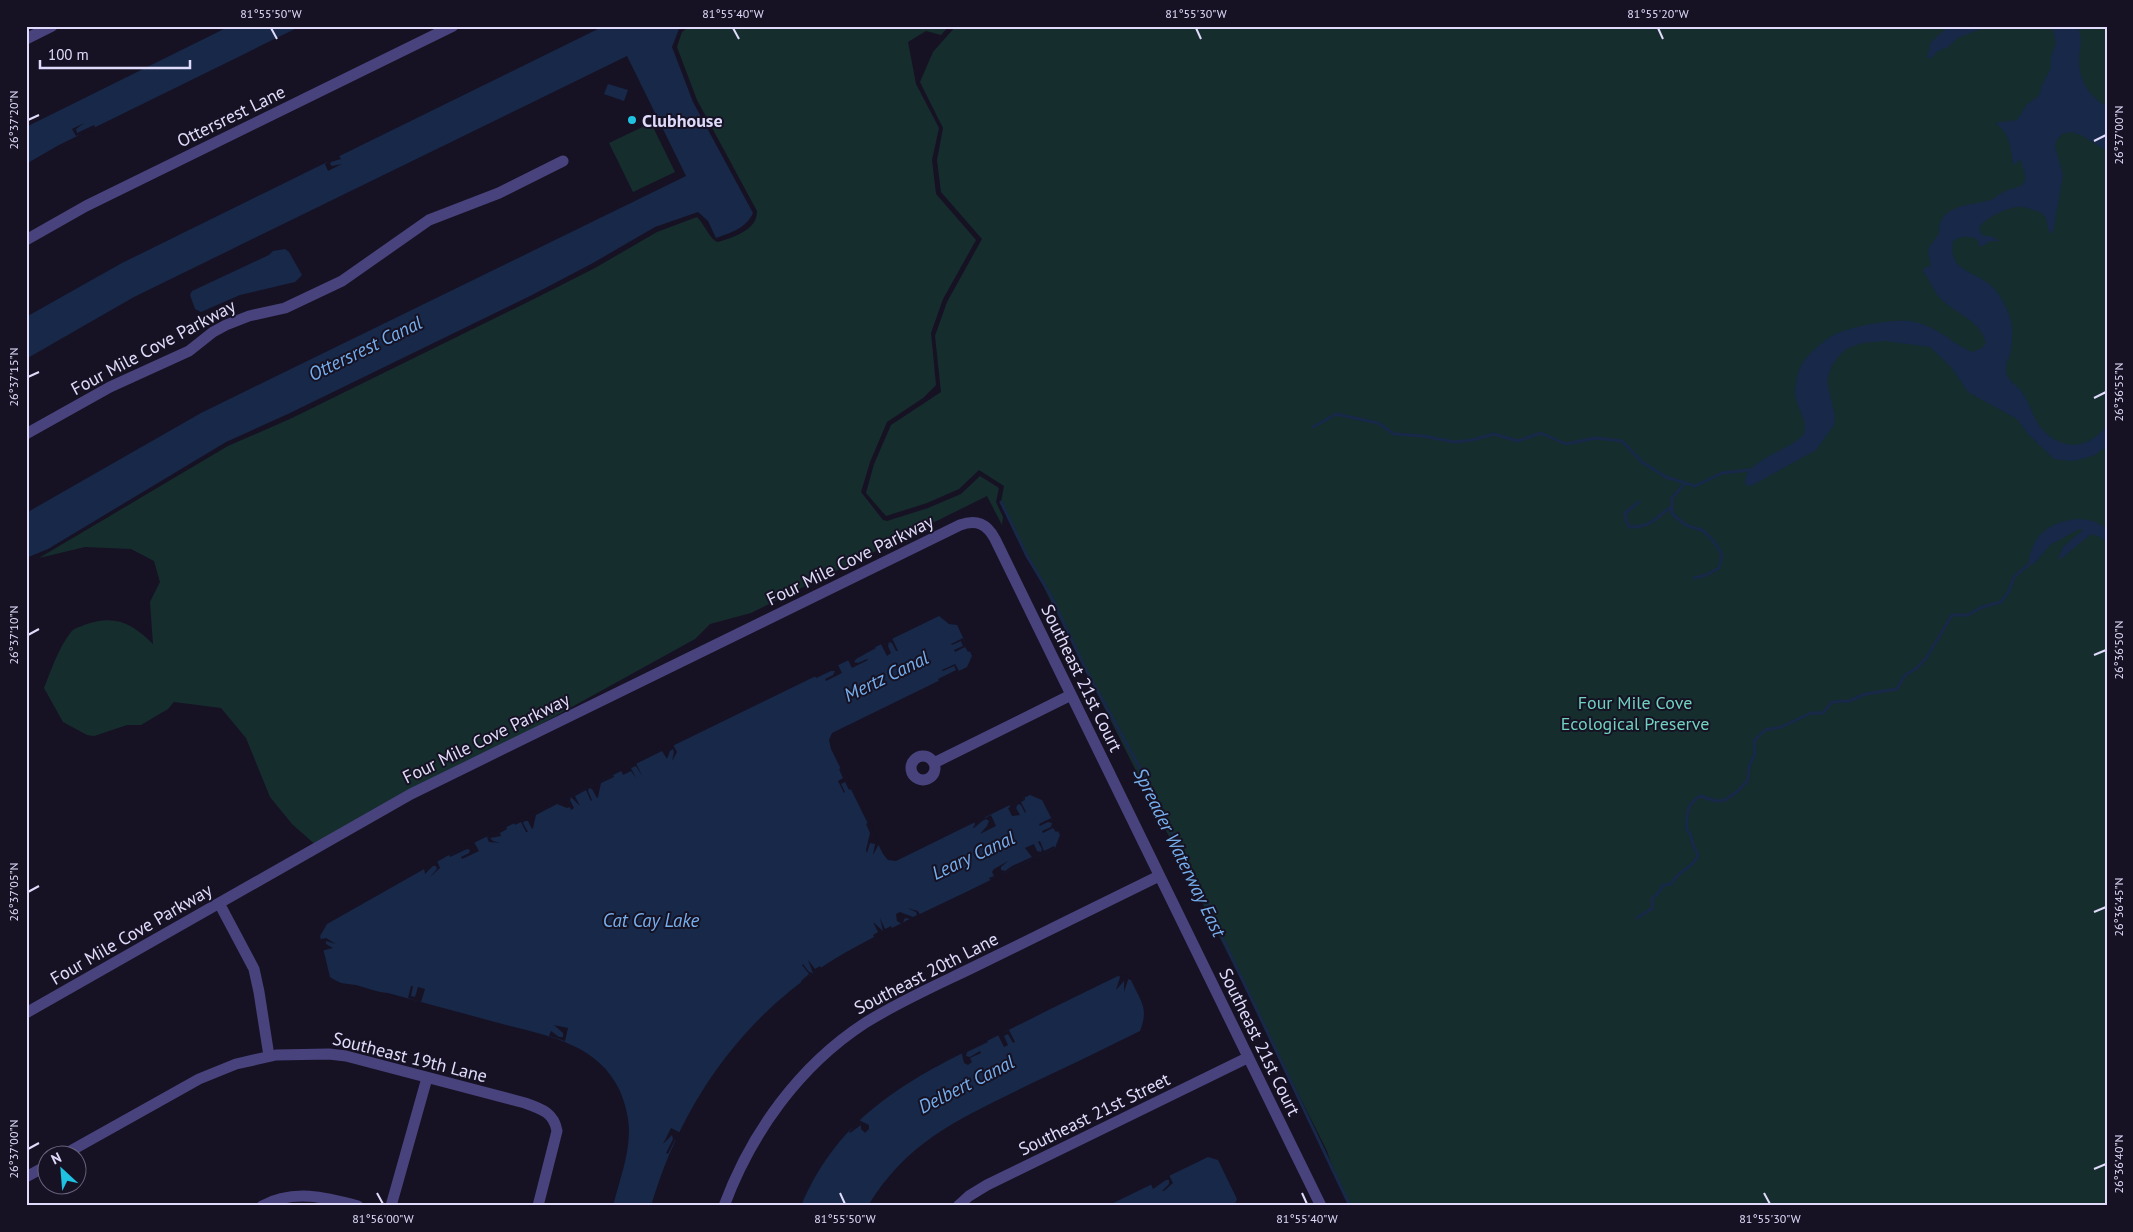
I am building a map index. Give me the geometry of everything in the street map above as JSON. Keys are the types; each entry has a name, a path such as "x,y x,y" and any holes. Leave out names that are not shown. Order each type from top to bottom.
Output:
{"street":[{"path":"26,39 52,26"},
{"name":"Ottersrest Lane","path":"26,240 86,206 453,26"},
{"name":"Four Mile Cove Parkway","path":"26,434 110,387 189,351 213,332 226,325 249,316 285,308 342,281 429,220 499,193 563,161"},
{"name":"Four Mile Cove Parkway","path":"26,1013 411,794 960,526 976,523"},
{"name":"Southeast 21st Court","path":"976,523 985,526 992,534 1321,1206"},
{"path":"934,763 1071,695"},
{"name":"Southeast 20th Lane","path":"724,1206 742,1164 772,1114 807,1071 846,1037 892,1008 1159,876"},
{"path":"219,903 254,969 269,1056"},
{"name":"Southeast 19th Lane","path":"83,1144 191,1083 236,1064 269,1056 296,1053 329,1054 374,1063 534,1106 547,1112 554,1120 557,1138 538,1206"},
{"name":"Southeast 21st Street","path":"958,1206 987,1185 1248,1058"},
{"path":"391,1206 427,1078"},
{"path":"26,1177 38,1170"},
{"path":"262,1206 285,1197 304,1195 321,1196 358,1206"}],"green space":[{"path":"690,26 949,26 941,35 926,31 908,42 916,84 939,128 932,160 936,194 976,240 943,299 931,333 936,385 923,398 887,422 870,462 861,492 883,520 887,521 928,508 961,494 980,476 999,488 996,502 1003,517 1002,525 987,496 751,613 710,624 695,639 318,847 292,824 270,797 246,738 221,708 174,702 168,709 141,725 127,725 94,736 87,735 63,722 44,688 66,638 75,629 104,620 122,622 138,631 153,644 150,602 160,582 154,561 131,549 85,547 39,558 228,446 292,418 534,299 595,268 657,232 697,217 713,239 718,242 749,228 756,218 757,211 697,100 677,47 682,32"},
{"name":"Four Mile Cove Ecological Preserve","path":"956,26 2107,26 2107,1206 1350,1206 1336,1178 1327,1151 1001,502 1004,486 979,470 959,489 927,503 886,516 866,493 874,464 891,425 941,392 935,336 947,302 982,239 941,192 937,160 943,128 920,82 933,52"},
{"path":"651,123 675,172 633,192 609,143"}],"water":[{"path":"230,26 301,26 59,145 26,164 26,127"},
{"name":"Ottersrest Canal","path":"604,26 682,26 672,47 693,102 753,213 746,223 732,232 716,238 708,221 698,212 655,227 593,263 532,295 290,413 226,442 48,549 26,558 26,513 201,413 686,176 627,56 134,297 26,359 26,317 122,263"},
{"path":"1949,26 1988,26 1958,38 1931,58 1927,58 1931,42"},
{"path":"2052,26 2077,26 2079,30 2081,39 2079,61 2083,81 2095,98 2107,106 2107,151 2081,135 2071,132 2062,134 2057,140 2055,146 2063,175 2053,233 2050,233 2046,219 2041,213 2026,208 2014,208 2002,211 1985,221 1979,229 1983,236 1991,236 2000,241 1990,241 1983,246 1979,246 1978,240 1971,237 1962,237 1953,241 1952,251 1958,264 1992,287 2004,304 2011,321 2012,335 2006,372 2010,380 2025,396 2036,421 2042,429 2058,441 2076,445 2092,439 2107,425 2107,446 2095,455 2082,459 2071,461 2054,459 2027,433 2017,419 1968,392 1951,367 1930,347 1885,341 1862,343 1846,349 1831,367 1827,381 1835,416 1834,425 1816,450 1751,486 1746,485 1746,477 1750,470 1796,441 1805,431 1804,420 1795,397 1798,373 1807,357 1830,337 1859,327 1885,322 1907,321 1932,328 1972,352 1982,348 1986,343 1983,335 1973,322 1940,298 1923,272 1924,268 1929,267 1931,264 1928,253 1929,249 1939,233 1940,222 1945,215 1957,208 1993,199 2024,183 2025,175 2021,161 2019,160 2015,165 2013,163 2006,135 1995,123 2017,120 2027,104 2039,96 2042,85 2051,68 2051,56 2056,43"},
{"path":"608,84 628,90 624,101 604,94"},
{"path":"285,249 289,252 302,275 295,282 240,295 201,312 195,309 190,295 192,291 269,255 273,251"},
{"path":"2075,519 2092,521 2107,529 2107,544 2101,537 2091,534 2062,558 2058,559 2063,547 2083,530 2079,529 2050,545 2034,564 2028,565 2033,546 2042,533 2056,524"},
{"name":"Cat Cay Lake","path":"939,616 949,624 957,625 972,656 967,667 832,733 829,740 831,749 883,854 888,860 896,861 1030,795 1042,800 1060,835 1055,848 859,945 834,959 791,990 763,1015 738,1042 715,1072 695,1103 678,1135 663,1170 651,1206 613,1206 629,1140 628,1121 620,1091 610,1074 583,1051 549,1036 388,993 343,983 330,977 320,936 327,924 449,855"},
{"name":"Delbert Canal","path":"1118,976 1131,980 1143,1005 1144,1016 1140,1031 979,1109 937,1134 900,1164 868,1206 801,1206 817,1174 836,1147 857,1123 880,1103 906,1085 962,1053"},
{"path":"1208,1157 1218,1160 1237,1199 1234,1206 1107,1206"}],"pier":[{"path":"84,123 76,129 77,133 94,125 96,130 76,136 72,129"},
{"path":"338,154 341,159 330,164 332,166 342,164 328,171 325,164"},
{"path":"892,638 898,651 889,642 888,646 891,653 887,656 881,644"},
{"path":"963,638 965,642 968,642 972,650 968,652 965,647 955,652 954,650 963,646 961,641 951,644"},
{"path":"875,647 854,662 858,663 868,660 852,668 848,660 861,653 861,651"},
{"path":"955,664 959,671 945,678 946,680 940,683 938,679 956,670 954,666 942,670"},
{"path":"838,665 842,673 826,681 825,679 833,675 835,671 816,678 814,674 820,671 821,673"},
{"path":"672,743 677,752 672,761 673,749 670,751 667,759 662,751 663,747"},
{"path":"636,763 642,776 636,766 631,768 636,778 631,771 623,775 620,768"},
{"path":"843,767 851,783 849,784 851,789 849,790 845,782 841,784 844,793 838,781 843,778 839,769"},
{"path":"613,775 614,777 601,783 597,798 592,789 589,788 591,801 586,790 575,796 580,806 571,797 570,800 574,808 571,810 570,807 567,808 557,804 536,815 532,829 528,821 525,821 523,823 528,832 526,832 521,822 515,825 513,821 546,805 547,807"},
{"path":"1025,798 1021,802 1026,812 1018,804 1016,808 1020,815 1012,816 1008,808 1010,807 1009,803"},
{"path":"983,815 985,818 991,815 996,826 980,834 989,821 986,819 973,828 975,824 973,820"},
{"path":"1051,818 1060,830 1056,832 1053,828 1043,833 1042,831 1051,827 1052,823 1048,822 1040,826 1039,824"},
{"path":"870,822 879,844 873,855 875,844 870,843 867,853 866,850 870,833 866,824"},
{"path":"505,825 507,829 500,833 501,836 490,838 500,843 489,842 488,833"},
{"path":"1040,841 1044,851 1054,846 1055,848 1039,856 1040,859 1032,862 1031,860 1003,874 1004,876 995,881 994,879 990,880 989,878 994,876 992,872 994,869 1008,861 1001,867 1001,870 1005,871 1032,857 1025,848 1034,844 1037,851 1041,852 1042,849 1038,842"},
{"path":"474,842 479,851 462,859 461,857 469,853 470,850 467,849 450,857 449,855 461,849 460,847"},
{"path":"436,859 440,868 430,877 437,869 436,866 433,866 425,874 424,868 429,866 428,863"},
{"path":"907,908 918,911 920,915 911,919 905,918 902,924 897,921 896,914 900,912 913,917 917,915 916,912"},
{"path":"880,918 885,929 891,926 892,928 889,930 890,932 874,937 873,935 878,932 873,922 883,931"},
{"path":"326,938 336,944 326,941 326,944 333,948 321,951 321,939"},
{"path":"808,960 815,969 820,966 821,968 809,976 811,979 803,984 801,981 809,974 802,965 809,972 813,973"},
{"path":"1121,974 1129,977 1124,992 1124,981 1116,990"},
{"path":"411,986 413,986 411,996 415,997 418,987 425,989 421,1002 408,998"},
{"path":"554,1025 568,1028 565,1041 549,1036 551,1031 559,1037 563,1037 563,1033"},
{"path":"1009,1030 1015,1042 1013,1043 1008,1034 1004,1036 1008,1045 1004,1047 998,1035"},
{"path":"987,1040 988,1042 967,1052 966,1056 970,1057 980,1051 981,1053 970,1058 972,1062 968,1065 964,1063 961,1050"},
{"path":"857,1119 869,1125 869,1129 865,1133 861,1129 861,1125 849,1132 853,1127 851,1125"},
{"path":"671,1128 681,1133 668,1154 666,1153 673,1139 672,1135 663,1144"},
{"path":"1169,1175 1173,1183 1164,1191 1162,1191 1169,1184 1169,1180 1153,1189 1151,1184"}],"waterway":[{"path":"1313,427 1336,414 1378,423 1394,434 1423,436 1454,442 1472,440 1494,434 1518,441 1541,433 1566,444 1595,438 1622,441 1642,462 1666,477 1695,486 1722,473 1749,470"},
{"path":"1685,483 1672,498 1672,514 1686,525 1704,531 1715,543 1722,555 1719,568 1706,575 1694,578"},
{"name":"Spreader Waterway East","path":"1001,502 1027,556 1051,596 1084,666 1141,770 1350,1206"},
{"path":"1639,502 1625,513 1626,521 1630,527 1649,523 1672,507"},
{"path":"1637,918 1653,908 1652,899 1663,885 1671,884 1678,875 1696,860 1698,855 1691,835 1687,830 1689,807 1700,796 1716,801 1725,800 1738,791 1748,780 1749,766 1755,754 1754,741 1765,730 1781,727 1811,713 1823,713 1832,702 1849,701 1866,694 1897,689 1905,675 1917,668 1927,657 1952,615 1968,615 1982,607 2001,602 2009,591 2014,577 2028,565"}],"place":[{"name":"Clubhouse","path":"632,120"}],"water label":[{"name":"Mertz Canal","path":"886,676"},
{"name":"Leary Canal","path":"973,855"}]}
